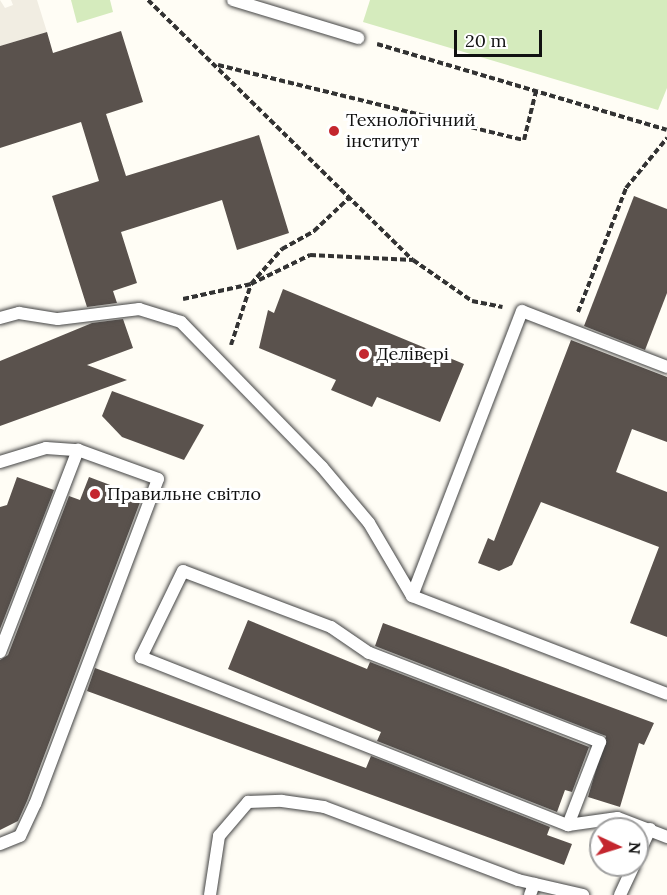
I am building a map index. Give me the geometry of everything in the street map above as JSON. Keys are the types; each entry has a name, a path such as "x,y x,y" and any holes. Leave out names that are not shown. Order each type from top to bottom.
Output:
{"lane":[{"path":"233,0 358,38"},
{"path":"0,318 19,313 58,319 138,309 181,322 225,364 369,524 412,596 667,694"},
{"path":"412,596 522,311 667,367"},
{"path":"0,462 46,448 78,450 158,479 35,804 20,836 0,844"},
{"path":"0,652 78,450"},
{"path":"568,825 600,742 369,653 331,627 183,571 141,657 568,825 618,818 667,837"},
{"path":"210,895 219,836 248,802 282,801 324,807 532,889 584,895"},
{"path":"620,895 628,877"}],"path":[{"path":"148,0 218,65 413,260 472,301 522,311"},
{"path":"358,38 667,130"},
{"path":"218,65 524,140 536,91"},
{"path":"571,330 626,188 667,138"},
{"path":"225,364 251,284 282,249 314,231 350,197"},
{"path":"138,309 251,284 310,255 413,260"}],"green space":[{"path":"71,0 110,0 113,12 77,23"},
{"path":"370,0 667,0 667,88 658,110 363,22"}],"shaded area":[{"path":"0,0 5,8 13,5 11,0 37,0 47,32 0,46"}],"building":[{"path":"121,31 143,102 106,114 126,176 259,135 289,233 237,250 222,200 121,232 137,283 113,291 117,303 87,307 52,196 99,181 81,122 0,148 0,46 47,32 53,53"},
{"path":"634,196 667,209 667,293 645,350 584,326"},
{"path":"283,289 464,364 440,422 377,397 372,407 331,390 336,380 259,348 268,310 274,313"},
{"path":"123,319 133,348 87,365 127,380 0,426 0,361 92,323"},
{"path":"571,340 667,377 667,442 632,429 616,472 667,492 667,637 630,623 659,547 541,502 512,565 499,571 478,563 488,538 494,541"},
{"path":"112,391 204,425 184,460 122,437 102,416"},
{"path":"17,477 54,490 0,629 0,507 7,505"},
{"path":"89,477 142,497 27,801 18,821 0,830 0,660 8,655 69,496 80,500"},
{"path":"248,620 367,669 370,662 589,747 572,792 565,790 557,812 377,741 381,732 228,669"},
{"path":"383,623 654,723 644,745 639,743 620,807 588,797 606,736 375,646"},
{"path":"95,668 366,768 371,756 550,827 547,835 572,844 564,865 87,691"}],"place":[{"name":"Технологічний інститут","path":"334,131"},
{"name":"Делівері","path":"364,354"},
{"name":"Правильне світло","path":"95,494"}]}
